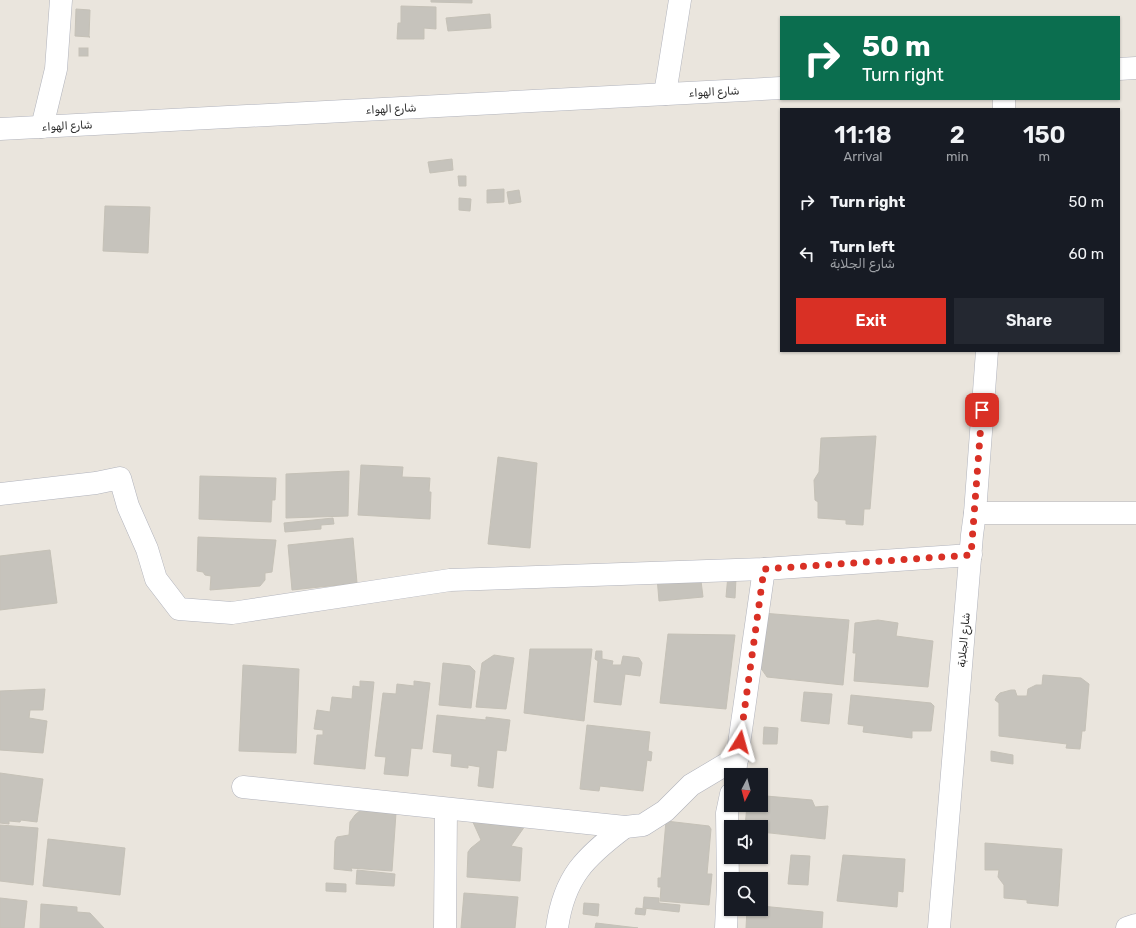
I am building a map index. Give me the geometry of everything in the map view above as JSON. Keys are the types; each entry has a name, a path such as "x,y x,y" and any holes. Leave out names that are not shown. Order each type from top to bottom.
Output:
{"street":[{"path":"42,127 56,69 61,0"},
{"path":"665,94 680,0"},
{"path":"1120,69 1136,68"},
{"name":"شارع الهواء","path":"0,129 780,88"},
{"name":"شارع الجلابة","path":"939,928 975,513 987,352"},
{"path":"0,494 96,483 120,478 128,506 147,550 156,579 179,609 232,613 450,580 764,569 971,555"},
{"path":"975,513 1136,513"},
{"path":"243,787 625,827 643,825 665,811 691,784 737,766 764,569"},
{"path":"445,928 446,809"},
{"path":"726,928 728,885 727,812"},
{"path":"557,928 559,912 569,883 588,857 599,846 625,827"},
{"path":"1127,928 1136,925"}],"building":[{"path":"431,0 472,0 472,3 431,2"},
{"path":"401,6 436,7 436,29 424,28 424,39 397,39 398,23 401,23"},
{"path":"76,9 90,10 89,37 75,36"},
{"path":"490,14 491,28 448,31 446,18"},
{"path":"79,48 88,48 88,56 79,56"},
{"path":"452,159 453,170 430,173 428,162"},
{"path":"458,176 466,176 466,186 459,186"},
{"path":"504,189 504,202 487,203 487,190"},
{"path":"519,190 521,202 509,204 507,192"},
{"path":"459,198 471,199 470,211 459,210"},
{"path":"105,206 150,207 148,253 103,251"},
{"path":"876,436 870,509 864,509 863,525 846,524 846,520 818,518 818,502 815,500 814,480 819,472 821,438"},
{"path":"498,457 537,463 530,548 488,544"},
{"path":"361,465 403,467 402,477 430,478 430,519 358,515"},
{"path":"349,471 348,516 286,518 286,474"},
{"path":"200,476 276,478 275,500 272,500 271,522 199,519"},
{"path":"333,518 334,524 321,525 321,529 285,532 284,523"},
{"path":"198,537 276,540 272,572 265,573 265,580 260,586 210,590 211,576 197,571"},
{"path":"353,538 357,583 292,590 288,545"},
{"path":"50,550 57,603 0,610 0,556"},
{"path":"700,573 703,597 659,601 657,577"},
{"path":"728,575 736,578 735,598 726,597"},
{"path":"762,613 849,620 843,685 767,677 758,664"},
{"path":"878,620 898,623 896,636 933,641 928,687 854,681 856,653 853,653 855,623"},
{"path":"668,634 735,635 726,709 660,703"},
{"path":"530,649 592,649 584,721 524,713"},
{"path":"596,651 602,651 602,659 613,661 612,665 621,665 623,656 639,658 642,663 640,676 625,674 621,705 594,702 598,661 595,659"},
{"path":"494,655 514,658 506,709 476,707 482,663"},
{"path":"443,663 470,666 475,671 471,708 439,705"},
{"path":"243,665 299,669 296,753 239,751"},
{"path":"1043,675 1081,678 1089,684 1085,731 1082,731 1080,749 1066,748 1067,744 999,736 999,703 995,700 997,696 1000,693 1015,690 1017,696 1027,696 1028,689 1036,685 1042,685"},
{"path":"360,681 374,682 365,769 314,764 317,735 323,735 323,730 314,729 317,710 330,712 332,697 352,699 353,686 360,687"},
{"path":"414,681 430,683 422,749 411,748 408,776 384,774 386,757 375,756 383,693 396,694 397,684 414,686"},
{"path":"45,689 43,710 30,710 29,718 47,721 43,753 0,750 0,691"},
{"path":"804,692 832,694 829,724 801,721"},
{"path":"851,695 931,703 934,706 931,731 912,731 912,738 863,732 864,726 848,724"},
{"path":"437,715 486,720 486,717 510,720 506,751 497,750 493,788 478,786 480,767 468,765 468,768 451,766 452,754 433,752"},
{"path":"587,725 650,732 648,751 652,752 651,761 647,760 643,791 600,786 599,791 580,789"},
{"path":"764,727 778,728 777,744 763,744"},
{"path":"991,751 1013,755 1013,764 991,761"},
{"path":"0,773 43,779 37,822 21,820 20,822 9,821 9,824 0,823"},
{"path":"768,796 812,800 815,807 828,806 825,839 768,833 768,820 746,820 746,812 768,812"},
{"path":"362,809 396,813 392,871 351,868 352,871 334,869 335,841 337,837 349,835 350,822"},
{"path":"486,818 490,826 491,818 525,826 511,846 522,848 520,881 467,877 468,852 481,840 472,820"},
{"path":"666,821 709,826 711,829 707,874 712,874 709,905 660,901 661,887 658,887 658,878 661,878"},
{"path":"0,825 38,828 33,885 0,881"},
{"path":"48,839 125,848 120,895 43,886"},
{"path":"985,843 1062,849 1058,906 1027,903 1027,900 1004,898 1004,885 998,877 999,870 985,870"},
{"path":"791,855 810,856 808,885 788,884"},
{"path":"843,855 905,859 903,892 898,891 897,907 837,901"},
{"path":"357,870 395,874 394,886 356,884"},
{"path":"326,883 346,884 346,892 326,891"},
{"path":"464,893 518,897 515,928 461,928"},
{"path":"644,897 659,898 659,903 680,905 679,912 643,908"},
{"path":"0,898 27,901 24,928 0,928"},
{"path":"584,903 599,904 598,916 583,914"},
{"path":"41,904 77,907 77,912 90,913 104,928 40,928"},
{"path":"768,907 823,912 822,928 746,928 747,916 768,916"},
{"path":"636,908 646,909 645,915 635,914"},
{"path":"596,923 638,928 595,928"}],"route":[{"path":"740,742 764,569 971,555 982,410"}]}
